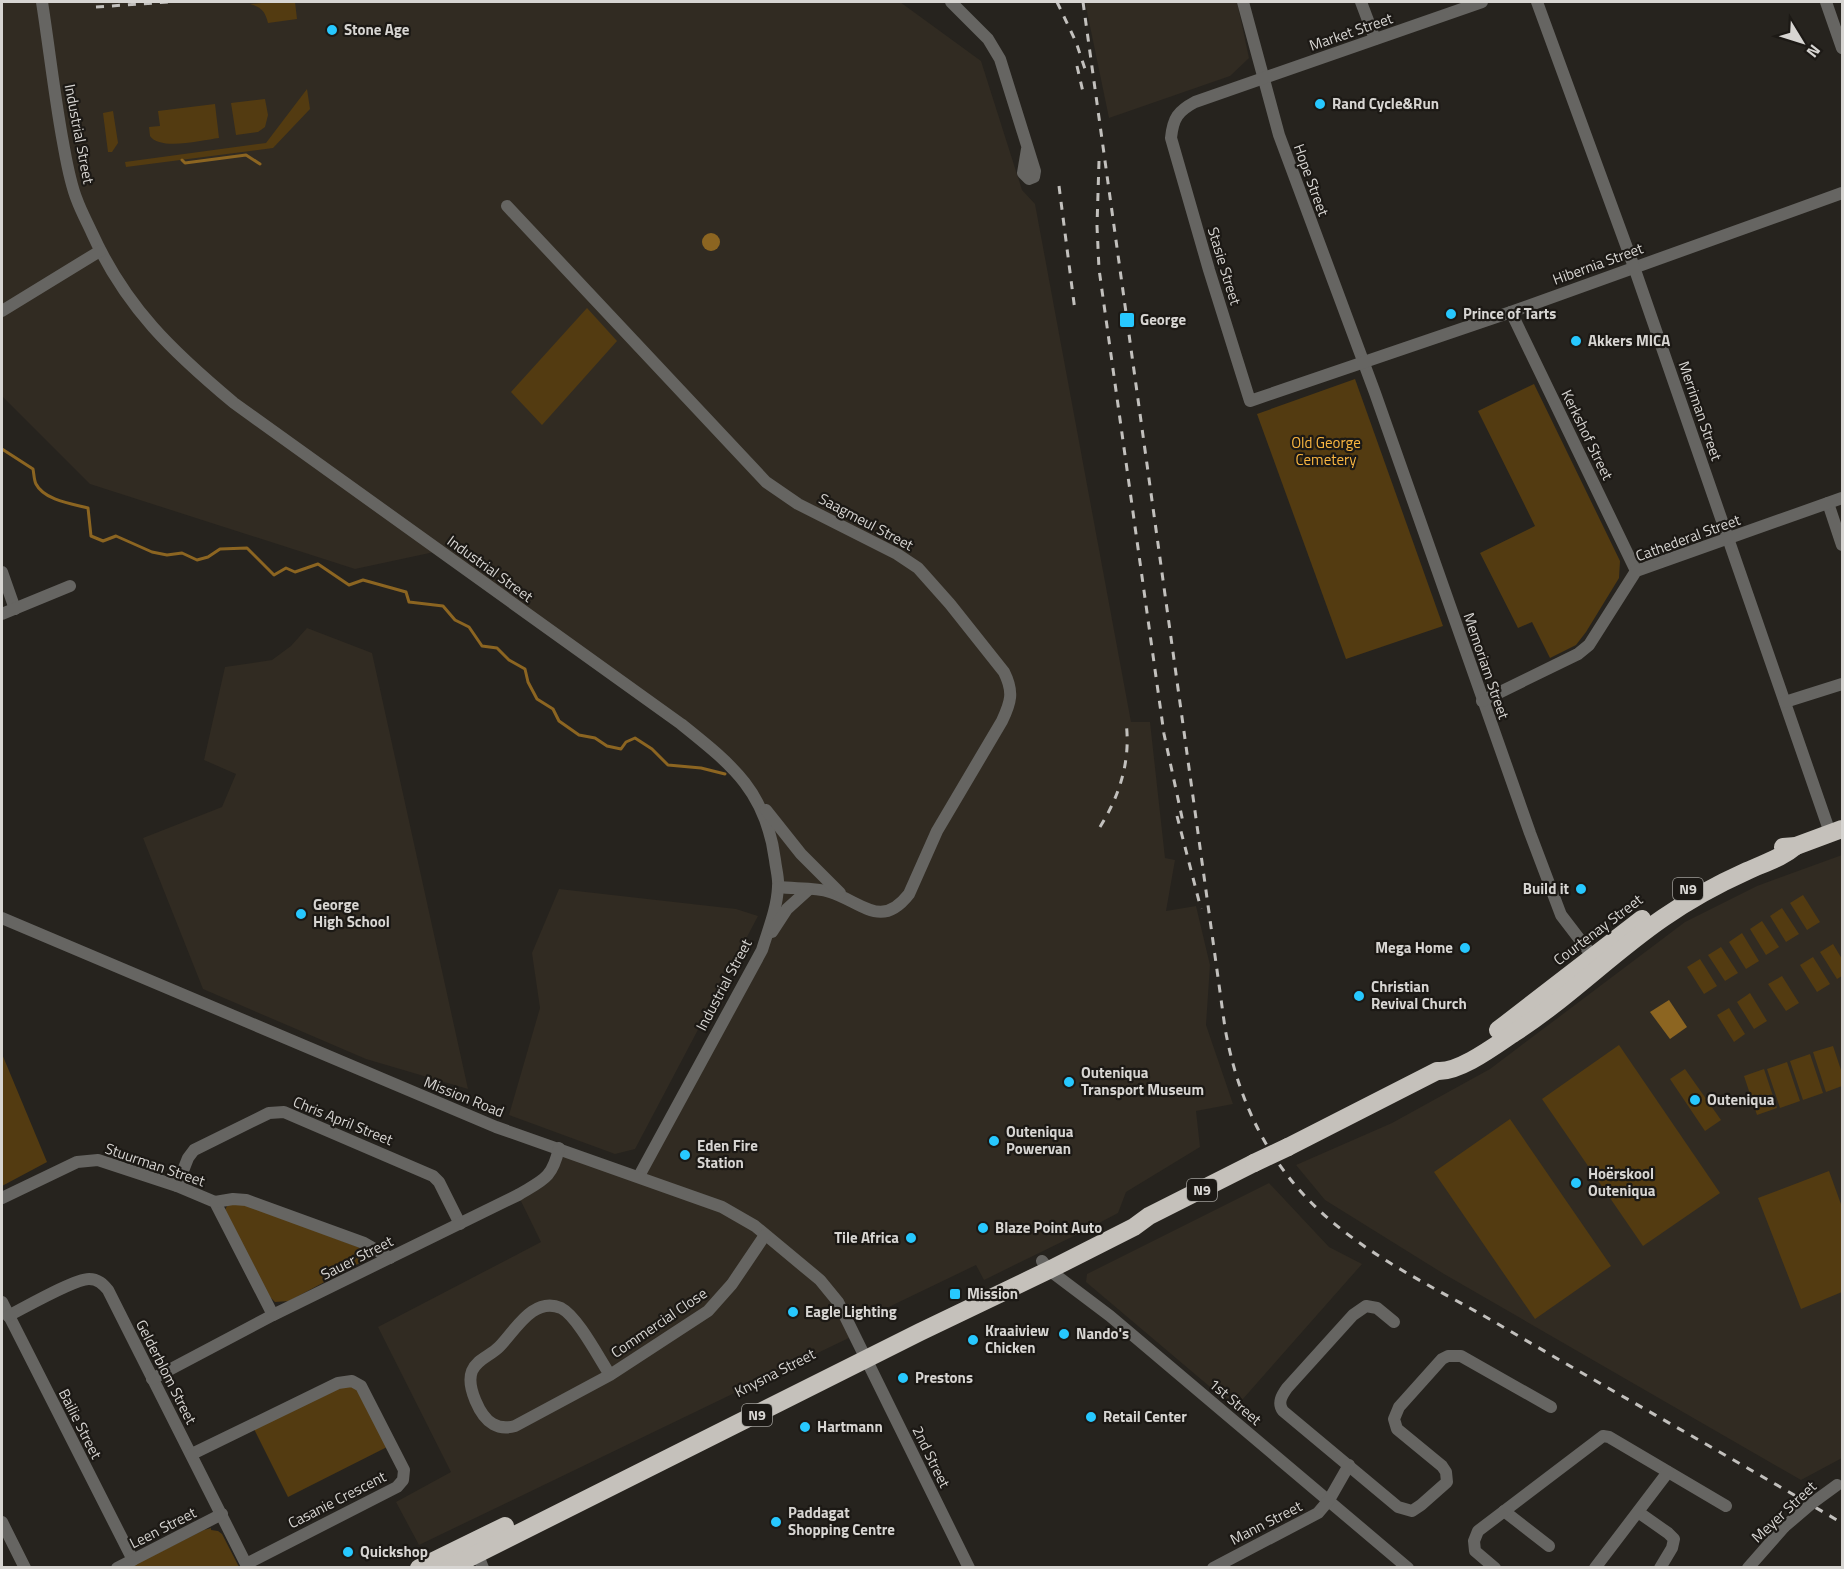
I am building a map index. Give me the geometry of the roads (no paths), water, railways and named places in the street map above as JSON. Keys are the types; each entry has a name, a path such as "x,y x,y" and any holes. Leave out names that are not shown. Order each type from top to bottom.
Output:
{"highway":[{"name":"Courtenay Street","path":"1254,1163 1437,1071 1445,1062 1484,1040 1677,909 1725,882 1786,854 1796,846 1836,831"},
{"name":"Knysna Street","path":"449,1568 478,1554 642,1461 865,1354 920,1332 1046,1266 1134,1227 1149,1216 1254,1163"},
{"name":"Knysna Street","path":"419,1568 478,1554"}],"street":[{"name":"Industrial Street","path":"42,2 68,167 77,200 118,284 148,323 203,377 253,417 681,724 727,761 757,800 773,844 778,887 774,911 762,950 639,1176"},
{"path":"951,2 988,39 1000,59 1027,149"},
{"name":"Hope Street","path":"1243,2 1279,135 1364,363"},
{"path":"1361,2 1375,39"},
{"name":"Market Street","path":"1264,78 1482,2"},
{"name":"Merriman Street","path":"1537,2 1634,267 1785,702 1836,831"},
{"path":"1826,2 1842,48"},
{"name":"Stasie Street","path":"1264,78 1183,108 1173,123 1172,138 1209,270 1250,402 1364,363"},
{"name":"Hibernia Street","path":"1364,363 1842,193"},
{"name":"Saagmeul Street","path":"507,206 766,482 798,504 897,554 918,568 953,607 1004,672 1010,684 1009,707 937,831 909,894 902,903 888,911 874,912 829,891 778,887"},
{"path":"2,311 100,251"},
{"name":"Kerkshof Street","path":"1511,312 1636,571"},
{"name":"Memoriam Street","path":"1364,363 1482,701 1561,915 1597,962"},
{"name":"Cathederal Street","path":"1482,701 1578,654 1589,645 1636,571 1842,498"},
{"path":"1828,503 1842,545"},
{"path":"2,572 15,609"},
{"path":"2,614 70,586"},
{"path":"1785,702 1842,684"},
{"path":"757,800 801,854 844,898"},
{"path":"762,950 786,909 808,890"},
{"name":"Mission Road","path":"2,918 476,1118 722,1207 745,1219 828,1288 841,1307 865,1354"},
{"name":"Chris April Street","path":"177,1186 194,1149 269,1113 284,1112 433,1176 439,1182 460,1224"},
{"name":"Sauer Street","path":"152,1379 273,1315 518,1195 547,1177 553,1169 559,1148"},
{"name":"Stuurman Street","path":"2,1198 77,1162 98,1160 177,1186 215,1202 273,1315"},
{"path":"215,1202 233,1199 246,1200 364,1243 390,1258"},
{"name":"Commercial Close","path":"610,1375 571,1315 562,1309 549,1306 541,1307 526,1316 501,1345 476,1364 470,1382 471,1392 486,1418 496,1425 508,1427 515,1425 610,1375 708,1311 732,1284 765,1235"},
{"name":"1st Street","path":"1046,1266 1099,1307 1408,1568"},
{"name":"Gelderblom Street","path":"8,1316 78,1281 91,1279 102,1283 108,1290 248,1566"},
{"name":"Bailie Street","path":"2,1302 133,1560"},
{"path":"1394,1322 1370,1305 1353,1315 1282,1395 1281,1408 1398,1507 1412,1510 1447,1482 1446,1472 1397,1429 1394,1419 1399,1407 1437,1363 1448,1356 1461,1356 1551,1407"},
{"name":"2nd Street","path":"865,1354 969,1568"},
{"name":"Casanie Crescent","path":"192,1454 338,1383 352,1381 361,1386 404,1470 403,1480 397,1487 248,1566"},
{"path":"1495,1568 1475,1551 1474,1541 1478,1531 1603,1436 1609,1437 1726,1506"},
{"name":"Mann Street","path":"1213,1568 1318,1513 1329,1500 1349,1466"},
{"path":"1595,1568 1668,1472"},
{"name":"Meyer Street","path":"1748,1568 1784,1527 1840,1483"},
{"path":"1504,1511 1549,1546"},
{"path":"1638,1512 1674,1539 1672,1548 1660,1568"},
{"name":"Leen Street","path":"117,1568 222,1514"},
{"path":"2,1522 25,1568"}],"waterway":[{"path":"182,160 185,163 246,155 260,164"},
{"path":"2,449 33,469 36,484 45,494 88,508 91,536 103,541 116,536 152,552 167,555 182,553 197,560 208,557 220,549 247,548 274,575 286,568 295,572 318,564 349,585 363,580 406,592 409,602 443,606 455,620 469,627 482,646 497,648 509,660 525,669 528,682 537,699 553,709 559,721 579,735 595,738 607,746 621,749 626,742 635,738 652,749 668,765 701,768 725,774"}],"railway":[{"path":"96,7 169,2"},
{"path":"1057,2 1076,42 1087,75"},
{"path":"1083,2 1225,1028 1236,1073 1252,1117 1274,1157 1303,1194 1324,1215 1370,1250 1842,1523"},
{"path":"1077,66 1083,92"},
{"path":"1099,161 1097,226 1099,269 1164,734 1183,822"},
{"path":"1059,186 1075,311"},
{"path":"1100,827 1113,802 1122,777 1127,750 1126,722"},
{"path":"1177,816 1201,909"}],"place":[{"name":"Stone Age","path":"332,30"},
{"name":"Rand Cycle&Run","path":"1320,104"},
{"name":"Prince of Tarts","path":"1451,314"},
{"name":"George","path":"1127,320"},
{"name":"Akkers MICA","path":"1576,341"},
{"name":"Build it","path":"1581,889"},
{"name":"George High School","path":"301,914"},
{"name":"Mega Home","path":"1465,948"},
{"name":"Christian Revival Church","path":"1359,996"},
{"name":"Outeniqua Transport Museum","path":"1069,1082"},
{"name":"Outeniqua","path":"1695,1100"},
{"name":"Outeniqua Powervan","path":"994,1141"},
{"name":"Eden Fire Station","path":"685,1155"},
{"name":"Hoërskool Outeniqua","path":"1576,1183"},
{"name":"Blaze Point Auto","path":"983,1228"},
{"name":"Tile Africa","path":"911,1238"},
{"name":"Mission","path":"955,1294"},
{"name":"Eagle Lighting","path":"793,1312"},
{"name":"Nando's","path":"1064,1334"},
{"name":"Kraaiview Chicken","path":"973,1340"},
{"name":"Prestons","path":"903,1378"},
{"name":"Retail Center","path":"1091,1417"},
{"name":"Hartmann","path":"805,1427"},
{"name":"Paddagat Shopping Centre","path":"776,1522"},
{"name":"Quickshop","path":"348,1552"}],"park label":[{"name":"Old George Cemetery","path":"1326,452"}]}
